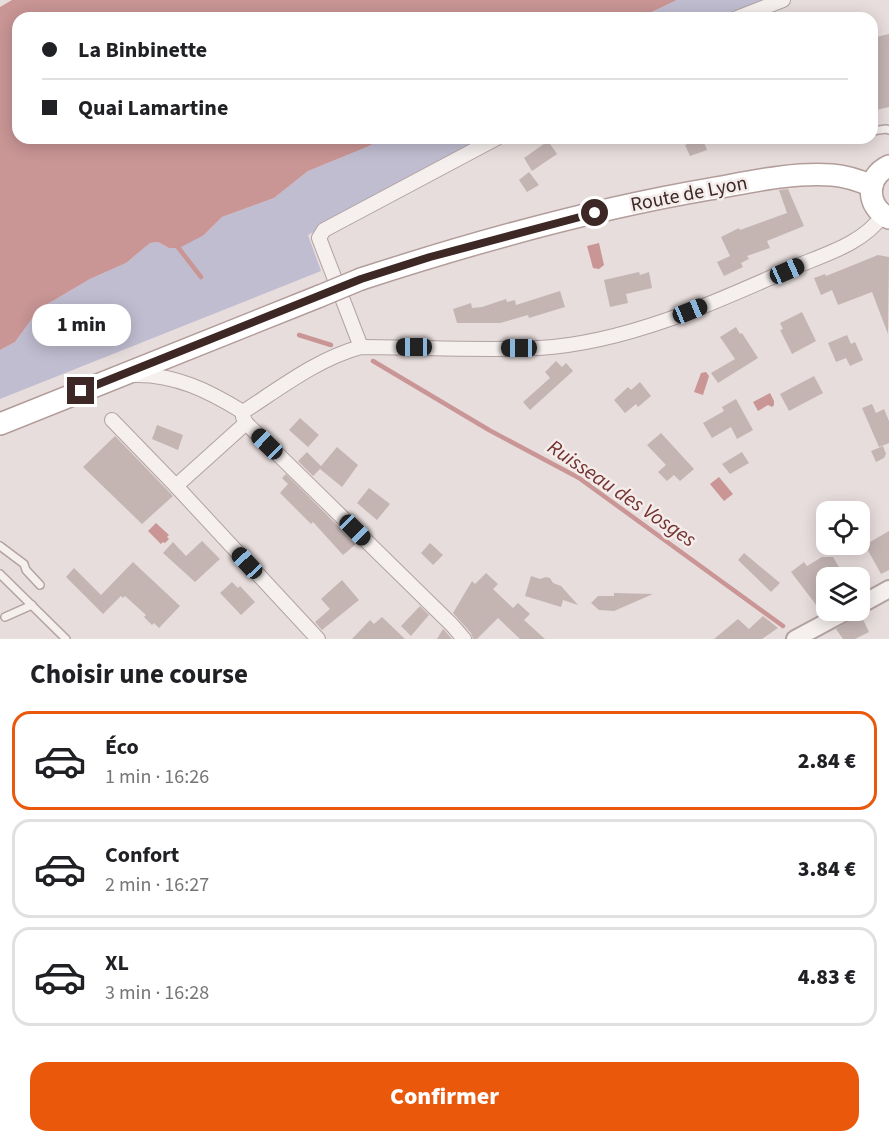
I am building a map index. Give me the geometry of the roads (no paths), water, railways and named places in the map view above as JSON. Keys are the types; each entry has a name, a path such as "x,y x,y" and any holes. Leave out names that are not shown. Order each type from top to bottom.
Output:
{"main road":[{"path":"886,217 873,202 872,186 879,172 889,166"},
{"name":"Route de Lyon","path":"0,424 361,279 542,226 678,195 798,176 851,177 872,186"}],"street":[{"path":"752,12 783,0"},
{"path":"362,347 319,238 324,230 486,144"},
{"path":"176,486 245,417 324,361 341,353 362,347 540,348 615,335 690,311 856,241 886,217"},
{"path":"120,375 155,374 185,381 245,417 452,624 464,639"},
{"path":"112,420 318,639"},
{"path":"870,599 889,589"},
{"path":"795,639 829,621"}],"lane":[{"path":"0,546 24,564 26,570 40,585"},
{"path":"0,574 66,639"},
{"path":"5,617 32,605"}],"waterway":[{"name":"Ruisseau des Vosges","path":"177,246 201,277"},
{"name":"Ruisseau des Vosges","path":"299,335 331,345"},
{"name":"Ruisseau des Vosges","path":"373,361 489,430 579,478 783,626"}]}
